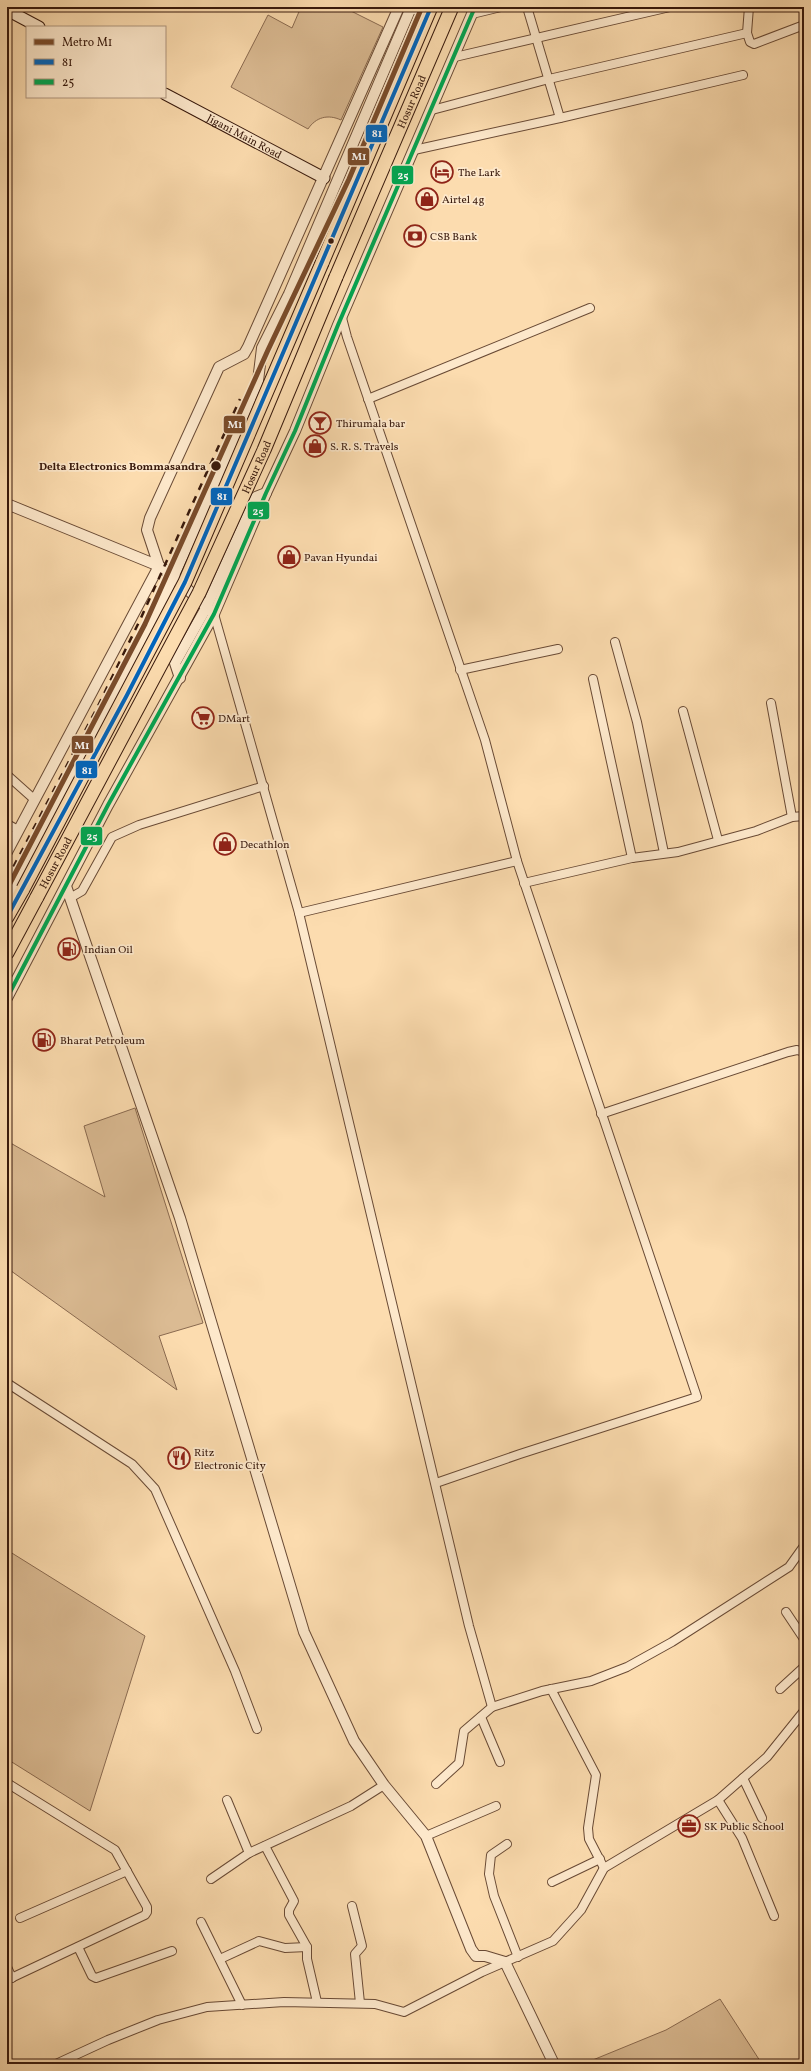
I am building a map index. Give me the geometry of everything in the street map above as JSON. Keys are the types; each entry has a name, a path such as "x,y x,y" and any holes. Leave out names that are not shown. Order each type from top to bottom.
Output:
{"highway":[{"name":"Hosur Road","path":"7,917 185,582 431,7"},
{"name":"Hosur Road","path":"7,953 199,593 264,450 336,277 452,7"}],"main road":[{"path":"7,10 37,26"},
{"name":"Jigani Main Road","path":"166,95 324,178"}],"street":[{"path":"7,852 159,566 147,530 150,518 219,367 244,354 310,211 399,7"},
{"path":"7,897 148,633 258,381 262,348 288,294 410,10 422,7"},
{"path":"7,998 66,886 180,678 295,431 474,10 501,7"},
{"path":"527,7 560,118"},
{"path":"455,57 670,7"},
{"path":"749,7 747,33 750,42 754,44 804,25"},
{"path":"432,110 549,79 747,33"},
{"path":"414,150 560,118 743,75"},
{"path":"310,211 321,218"},
{"path":"368,399 590,308"},
{"path":"342,318 484,740 524,883 697,1397 520,1454 436,1483"},
{"path":"7,504 159,566 173,576 210,611 264,786 299,913 469,1626 492,1707"},
{"path":"180,678 175,663 180,653 210,611"},
{"path":"148,633 180,653"},
{"path":"615,642 636,722 664,853"},
{"path":"460,670 558,649"},
{"path":"593,679 632,858"},
{"path":"771,703 792,818"},
{"path":"682,711 718,840"},
{"path":"7,774 35,800"},
{"path":"70,898 82,891 112,837 139,825 264,786"},
{"path":"524,883 632,858 678,852 756,831 792,818 804,816"},
{"path":"7,824 18,830"},
{"path":"299,913 517,861"},
{"path":"66,886 180,1218 304,1632 354,1741 384,1785 426,1836 471,1949 476,1956 485,1956 505,1962 554,2064"},
{"path":"602,1114 788,1052 797,1050 804,1052"},
{"path":"7,1383 132,1464 155,1489 235,1671 258,1729"},
{"path":"436,1784 459,1763 464,1731 492,1707 551,1689 591,1681 627,1667 672,1642 789,1567 804,1546"},
{"path":"786,1612 804,1639"},
{"path":"780,1689 804,1667"},
{"path":"551,1689 596,1775 588,1828 589,1839 604,1868"},
{"path":"56,2064 108,2040 158,2020 207,2007 284,2002 317,2002 375,2004 404,2012 505,1962 553,1941 581,1910 604,1868 718,1800 767,1757 804,1711"},
{"path":"481,1717 500,1762"},
{"path":"743,1778 762,1818"},
{"path":"7,1783 115,1850 147,1907 147,1912 145,1915 9,1979 7,1967"},
{"path":"211,1879 249,1853 351,1806 384,1785"},
{"path":"227,1800 249,1853"},
{"path":"718,1800 742,1838 774,1916"},
{"path":"426,1836 496,1806"},
{"path":"507,1844 491,1854 489,1874 494,1896 518,1957"},
{"path":"265,1846 294,1901 289,1910 289,1915 307,1947 307,1959 317,2002"},
{"path":"552,1882 600,1859"},
{"path":"20,1918 127,1871"},
{"path":"352,1906 362,1946 354,1954 360,2004"},
{"path":"201,1922 242,2005"},
{"path":"220,1959 259,1940 285,1948 307,1947"},
{"path":"78,1947 92,1976 96,1978 172,1951"}],"shaded area":[{"path":"301,7 343,7 383,27 341,120 331,117 319,119 308,129 231,87 268,15 292,28"},
{"path":"135,1108 203,1323 159,1336 177,1390 7,1268 7,1141 105,1197 84,1126"},
{"path":"7,1550 145,1636 90,1811 7,1759"},
{"path":"720,1999 762,2064 583,2064 666,2030"}],"railway":[{"path":"7,879 97,708 140,620 240,399"},
{"path":"7,889 15,874"}],"metro line":[{"name":"M1","path":"7,889 145,624 268,350 349,179 422,7"}],"transit line":[{"name":"81","path":"7,917 127,695 185,582 431,7"},
{"name":"25","path":"7,998 108,805 214,614 266,493 295,431 338,325 475,7"}],"place":[{"name":"The Lark","path":"442,172"},
{"name":"Airtel 4g","path":"427,199"},
{"name":"CSB Bank","path":"415,236"},
{"name":"Thirumala bar","path":"320,423"},
{"name":"S. R. S. Travels","path":"315,446"},
{"name":"Delta Electronics Bommasandra","path":"216,466"},
{"name":"Pavan Hyundai","path":"289,557"},
{"name":"DMart","path":"203,718"},
{"name":"Decathlon","path":"225,844"},
{"name":"Indian Oil","path":"69,949"},
{"name":"Bharat Petroleum","path":"44,1040"},
{"name":"Ritz Electronic City","path":"179,1458"},
{"name":"SK Public School","path":"689,1826"}]}
